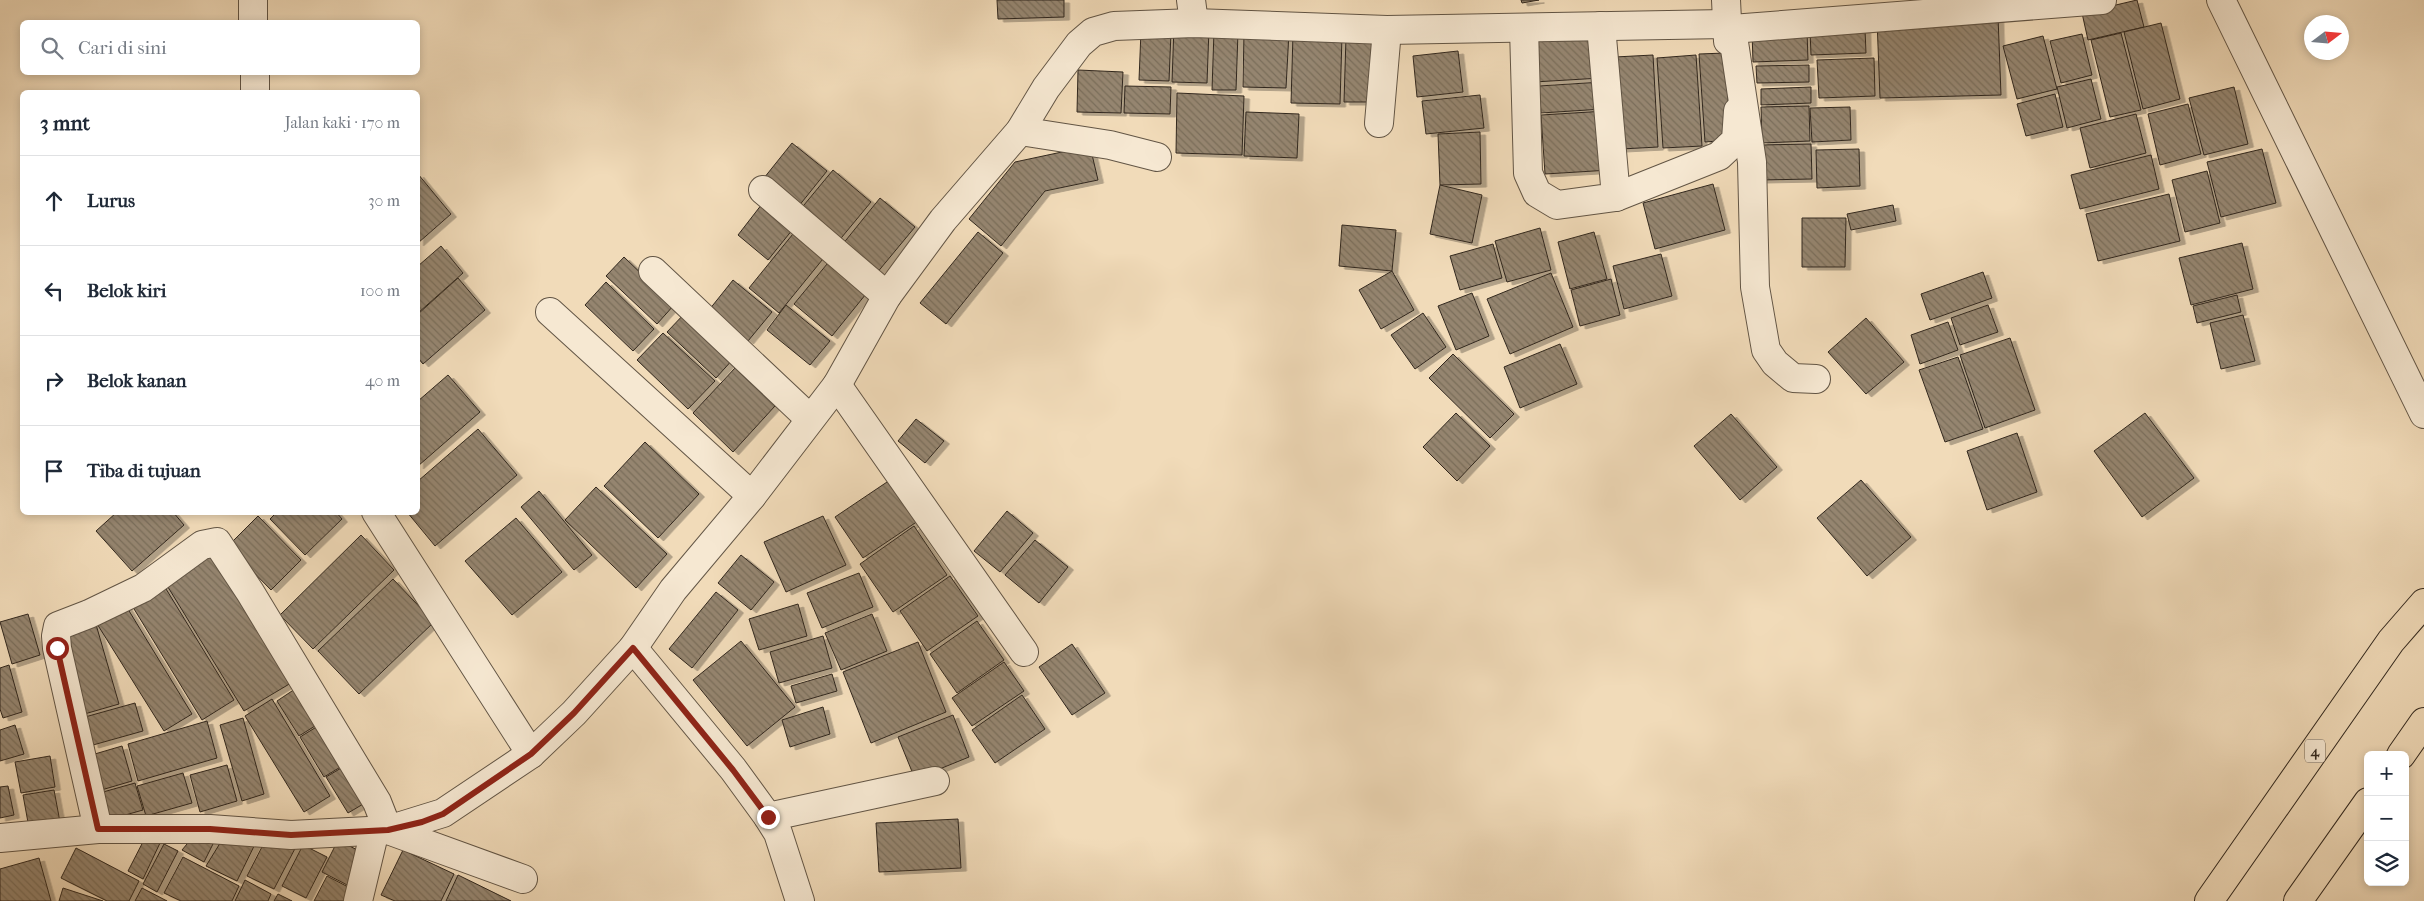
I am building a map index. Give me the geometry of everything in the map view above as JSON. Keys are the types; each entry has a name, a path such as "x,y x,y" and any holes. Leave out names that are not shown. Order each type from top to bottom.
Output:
{"highway":[{"name":"4","path":"2209,901 2392,642 2424,603"},
{"path":"2403,751 2424,722"},
{"path":"2298,901 2364,808"}],"street":[{"path":"253,0 253,20"},
{"path":"0,838 98,829 210,829 291,835 382,830 422,822 443,814 531,754 574,713 633,648 673,590 752,496 809,418 837,385 887,296 943,220 1020,130 1046,88 1079,44 1093,32 1114,26 1192,11 1387,30 1601,26 2102,0"},
{"path":"2221,0 2424,414"},
{"path":"1524,28 1528,172 1537,193 1557,205 1616,197 1719,156 1736,140 1738,116 1728,18"},
{"path":"1728,18 1752,162 1755,287 1766,350 1775,363 1793,378 1816,379"},
{"path":"1601,26 1616,197"},
{"path":"1379,123 1387,30"},
{"path":"255,75 255,90"},
{"path":"1020,130 1110,145 1158,157"},
{"path":"763,190 887,296"},
{"path":"653,271 809,418"},
{"path":"550,312 752,496"},
{"path":"837,385 1024,652"},
{"path":"378,515 531,754"},
{"path":"98,829 57,648 56,636 58,626 89,614 143,588 202,546 217,542 250,592 377,802 382,830 358,901"},
{"path":"633,648 733,770 778,832 800,901"},
{"path":"768,817 935,781"},
{"path":"382,830 523,879"}],"building":[{"path":"997,0 1064,0 1064,17 998,19"},
{"path":"1521,0 1539,0 1522,3"},
{"path":"2137,0 2144,27 2088,40 2082,13"},
{"path":"1998,16 2001,95 1880,98 1877,20"},
{"path":"2161,23 2180,99 2143,109 2124,32"},
{"path":"1174,26 1209,28 1207,83 1172,82"},
{"path":"1865,29 1866,53 1811,55 1810,30"},
{"path":"1141,31 1171,32 1169,81 1139,80"},
{"path":"1214,31 1238,32 1236,90 1212,90"},
{"path":"1244,31 1289,32 1286,88 1243,87"},
{"path":"1598,31 1601,78 1534,82 1531,35"},
{"path":"1807,31 1808,60 1753,62 1752,32"},
{"path":"2121,33 2141,110 2110,117 2091,40"},
{"path":"1293,34 1342,36 1340,104 1291,103"},
{"path":"2082,34 2092,75 2061,83 2050,41"},
{"path":"2043,36 2057,89 2017,99 2003,46"},
{"path":"1346,37 1372,38 1369,102 1344,102"},
{"path":"1458,51 1463,92 1417,97 1413,56"},
{"path":"1725,53 1731,140 1705,142 1699,54"},
{"path":"1653,55 1658,147 1621,149 1615,57"},
{"path":"1696,55 1702,146 1663,148 1657,58"},
{"path":"1874,58 1875,96 1819,98 1817,60"},
{"path":"1809,65 1809,82 1757,83 1756,66"},
{"path":"1078,70 1123,72 1121,113 1077,112"},
{"path":"2091,79 2101,119 2067,128 2057,87"},
{"path":"1602,82 1603,109 1541,113 1539,86"},
{"path":"1125,86 1171,87 1170,114 1124,113"},
{"path":"1811,87 1811,103 1761,105 1761,89"},
{"path":"2234,87 2248,144 2204,155 2189,98"},
{"path":"1177,93 1244,96 1242,155 1176,153"},
{"path":"2055,94 2063,127 2026,136 2017,104"},
{"path":"1480,95 1484,128 1426,134 1422,101"},
{"path":"2188,104 2201,154 2160,165 2148,114"},
{"path":"1809,106 1810,141 1762,143 1761,107"},
{"path":"1850,107 1851,140 1812,142 1810,108"},
{"path":"1606,111 1610,170 1545,174 1541,115"},
{"path":"1246,112 1299,114 1297,158 1244,156"},
{"path":"2136,114 2146,153 2090,168 2080,128"},
{"path":"1480,132 1481,184 1440,185 1438,134"},
{"path":"792,143 827,171 794,212 760,183"},
{"path":"1811,144 1812,179 1761,180 1760,145"},
{"path":"1090,146 1098,180 1045,191 1001,246 969,219 1015,162"},
{"path":"1859,149 1860,186 1817,188 1816,150"},
{"path":"2262,149 2276,203 2221,217 2207,162"},
{"path":"2151,155 2159,189 2080,209 2071,175"},
{"path":"833,170 871,202 837,243 799,211"},
{"path":"2207,171 2220,223 2185,232 2172,180"},
{"path":"420,176 451,214 420,241"},
{"path":"1713,184 1725,230 1655,249 1643,203"},
{"path":"1440,185 1482,195 1472,243 1430,234"},
{"path":"2169,194 2180,241 2098,261 2086,214"},
{"path":"880,198 915,227 876,274 842,245"},
{"path":"762,204 793,229 768,260 738,235"},
{"path":"1893,205 1896,221 1851,230 1847,214"},
{"path":"1802,218 1846,218 1845,267 1802,267"},
{"path":"1342,225 1396,230 1392,271 1339,266"},
{"path":"1540,228 1551,270 1507,282 1495,241"},
{"path":"797,229 827,254 779,313 749,288"},
{"path":"978,232 1003,253 946,324 920,303"},
{"path":"1594,232 1607,279 1570,289 1558,242"},
{"path":"2242,243 2253,289 2191,305 2179,258"},
{"path":"1493,244 1502,278 1460,290 1450,256"},
{"path":"441,246 463,273 420,311 420,264"},
{"path":"1661,254 1672,296 1624,309 1613,266"},
{"path":"624,257 674,305 657,324 606,276"},
{"path":"832,258 870,289 832,336 794,304"},
{"path":"1392,271 1414,310 1381,329 1359,290"},
{"path":"1983,272 1992,298 1930,320 1921,294"},
{"path":"1551,273 1573,327 1510,354 1487,299"},
{"path":"458,278 485,310 423,364 420,360 420,312"},
{"path":"1611,279 1620,315 1580,326 1571,290"},
{"path":"733,280 772,312 748,341 709,310"},
{"path":"606,282 654,329 633,351 585,305"},
{"path":"1472,293 1489,336 1456,350 1438,306"},
{"path":"2237,295 2241,312 2197,323 2193,306"},
{"path":"786,305 830,341 810,365 767,330"},
{"path":"1988,305 1998,332 1960,345 1951,318"},
{"path":"686,312 734,358 716,378 667,332"},
{"path":"1423,313 1446,347 1415,369 1391,335"},
{"path":"2243,315 2255,361 2221,369 2210,323"},
{"path":"1866,318 1904,362 1866,394 1828,352"},
{"path":"1948,322 1958,350 1920,364 1911,335"},
{"path":"663,333 715,381 688,409 637,360"},
{"path":"2010,338 2035,410 1985,428 1960,355"},
{"path":"1560,344 1577,384 1520,408 1504,367"},
{"path":"1453,354 1514,414 1490,438 1429,378"},
{"path":"1958,357 1983,429 1945,442 1919,370"},
{"path":"735,368 775,406 733,452 693,413"},
{"path":"448,375 480,412 420,464 420,399"},
{"path":"1456,413 1490,446 1457,481 1423,447"},
{"path":"2145,413 2194,478 2142,517 2094,451"},
{"path":"1731,414 1777,467 1740,500 1694,446"},
{"path":"916,419 944,441 925,463 898,441"},
{"path":"478,429 517,475 435,546 409,515 420,515 420,479"},
{"path":"2017,433 2037,492 1987,510 1967,451"},
{"path":"645,442 699,494 658,538 604,486"},
{"path":"890,480 918,521 863,558 835,517"},
{"path":"1861,480 1911,537 1867,576 1817,518"},
{"path":"596,487 667,554 636,588 565,520"},
{"path":"539,491 592,555 574,570 521,507"},
{"path":"1007,511 1033,533 1000,572 974,551"},
{"path":"114,515 176,515 184,525 132,571 96,531"},
{"path":"274,515 339,515 342,519 305,555 270,519"},
{"path":"258,516 301,560 271,590 228,546"},
{"path":"823,516 846,565 786,592 764,542"},
{"path":"516,518 562,572 512,615 465,561"},
{"path":"914,526 947,575 893,612 860,564"},
{"path":"361,535 394,570 313,649 280,615"},
{"path":"1035,540 1068,567 1039,603 1005,575"},
{"path":"210,550 291,683 244,711 163,579"},
{"path":"741,555 774,582 751,610 718,583"},
{"path":"859,573 873,607 822,628 807,593"},
{"path":"950,576 978,616 927,651 900,611"},
{"path":"393,579 434,622 359,694 318,651"},
{"path":"163,584 234,700 202,720 131,604"},
{"path":"716,592 738,610 692,668 669,649"},
{"path":"123,601 192,714 164,731 94,619"},
{"path":"798,604 807,636 759,650 749,619"},
{"path":"28,614 40,655 12,664 0,622"},
{"path":"872,614 887,651 841,670 825,633"},
{"path":"95,621 119,704 81,715 57,631"},
{"path":"977,621 1004,660 957,693 930,654"},
{"path":"823,636 832,668 779,683 770,652"},
{"path":"741,641 795,707 747,746 693,680"},
{"path":"918,642 946,712 871,743 843,672"},
{"path":"1072,644 1105,693 1072,715 1039,667"},
{"path":"1004,662 1024,691 972,726 952,698"},
{"path":"9,665 22,712 3,718 0,709 0,668"},
{"path":"832,674 837,691 796,703 791,686"},
{"path":"301,685 323,721 299,736 277,701"},
{"path":"1022,695 1045,729 995,763 972,730"},
{"path":"272,699 330,796 304,812 245,716"},
{"path":"135,703 143,731 93,745 85,717"},
{"path":"823,707 830,734 790,747 782,720"},
{"path":"953,715 969,757 915,779 898,737"},
{"path":"243,718 264,794 242,801 220,725"},
{"path":"207,721 217,758 138,781 128,744"},
{"path":"323,723 347,763 324,777 300,737"},
{"path":"15,725 24,754 0,761 0,730"},
{"path":"122,746 132,781 98,791 88,756"},
{"path":"50,756 55,787 21,793 15,762"},
{"path":"348,764 370,800 348,813 326,777"},
{"path":"227,765 237,801 200,812 190,775"},
{"path":"183,773 192,803 146,816 137,786"},
{"path":"135,783 143,810 104,821 96,794"},
{"path":"8,786 14,815 0,818 0,787"},
{"path":"54,790 60,822 29,828 23,795"},
{"path":"958,819 961,868 879,872 876,823"},
{"path":"146,836 160,843 143,879 128,871"},
{"path":"259,836 237,881 206,866 222,840"},
{"path":"301,837 274,889 247,876 266,839"},
{"path":"192,838 216,838 204,862 182,850"},
{"path":"338,840 367,855 351,887 322,872"},
{"path":"164,844 178,851 157,892 143,884"},
{"path":"303,845 327,857 306,898 282,886"},
{"path":"76,848 139,881 129,901 107,901 61,878"},
{"path":"403,850 454,874 441,901 395,901 381,895"},
{"path":"183,857 239,886 232,901 181,901 164,893"},
{"path":"39,858 51,901 0,901 0,869"},
{"path":"458,875 511,901 446,901"},
{"path":"327,876 352,889 346,901 314,901"},
{"path":"245,880 271,894 268,901 235,901"},
{"path":"63,888 103,901 59,901"},
{"path":"142,888 167,901 135,901"},
{"path":"278,894 292,901 274,901"}],"route":[{"path":"57,648 98,829 210,829 291,835 388,830 422,822 443,814 531,754 574,713 633,648 754,796 768,817"}]}
